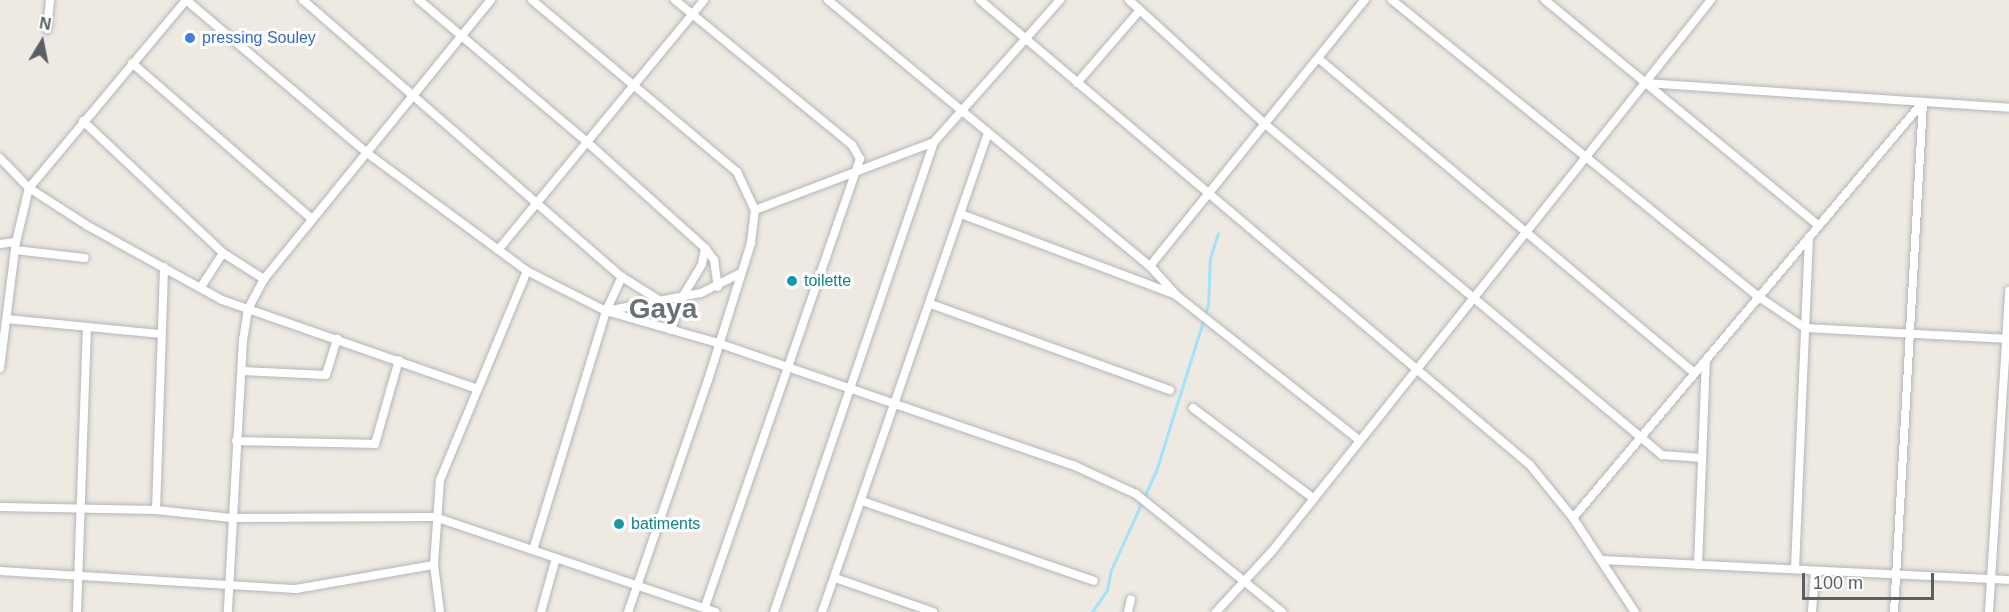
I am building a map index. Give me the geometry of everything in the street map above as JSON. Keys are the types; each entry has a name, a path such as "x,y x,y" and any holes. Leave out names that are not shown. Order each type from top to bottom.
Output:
{"street":[{"path":"47,29 50,0"},
{"path":"0,368 16,246 29,188 186,0 367,153 527,271 606,310 718,343 850,391 1034,451 1136,494 1241,582 1282,612"},
{"path":"303,0 539,201 622,277 662,302"},
{"path":"419,0 587,142 705,248 714,260 718,287"},
{"path":"228,612 237,441 248,309 264,279 310,218 367,153 491,0"},
{"path":"532,0 635,84 737,172 755,210 751,243 628,612"},
{"path":"675,0 852,145 860,159 786,367 705,607"},
{"path":"498,250 704,0"},
{"path":"828,0 1150,267 1176,295 1359,440"},
{"path":"980,0 1530,465 1573,518 1635,612"},
{"path":"755,210 856,170 919,151 934,142 963,112 1059,0"},
{"path":"1129,0 1265,124 1662,455 1702,458"},
{"path":"1150,267 1365,0"},
{"path":"1392,0 1759,297 1805,328 2007,339"},
{"path":"1545,0 1819,226"},
{"path":"1216,612 1241,582 1273,550 1711,0"},
{"path":"1077,83 1140,10"},
{"path":"1319,59 1527,229 1695,373"},
{"path":"132,63 310,218"},
{"path":"1645,82 2009,108"},
{"path":"1573,518 1923,102"},
{"path":"1894,612 1923,102"},
{"path":"83,121 223,253 264,279"},
{"path":"822,612 862,501 891,404 931,304 988,133"},
{"path":"774,612 934,142"},
{"path":"0,158 29,188 88,226 222,300 476,388"},
{"path":"961,214 1176,295"},
{"path":"1795,569 1809,238"},
{"path":"0,244 86,258"},
{"path":"671,330 683,296 702,264 705,248"},
{"path":"201,287 223,253"},
{"path":"156,510 164,267"},
{"path":"440,612 434,565 435,517 440,480 476,388 527,271"},
{"path":"606,310 662,302 718,287 739,274"},
{"path":"533,550 606,310 622,277"},
{"path":"1989,612 2009,291"},
{"path":"931,304 1170,390"},
{"path":"7,319 161,333"},
{"path":"77,612 87,327"},
{"path":"242,371 326,375 337,339"},
{"path":"237,441 375,444 399,360"},
{"path":"1698,565 1706,360"},
{"path":"1193,408 1313,498"},
{"path":"862,501 1094,581"},
{"path":"0,507 156,510 232,518 435,517 715,612"},
{"path":"541,612 556,558"},
{"path":"1601,560 2009,580"},
{"path":"0,571 296,589 434,565"},
{"path":"1812,612 1815,571"},
{"path":"835,578 933,612"},
{"path":"1128,612 1131,599"}],"waterway":[{"path":"1092,612 1107,590 1111,570 1156,471 1208,305 1210,258 1218,233"}],"place":[{"name":"pressing Souley","path":"190,38"},
{"name":"toilette","path":"792,281"},
{"name":"batiments","path":"619,524"}],"district":[{"name":"Gaya","path":"663,309"}]}
